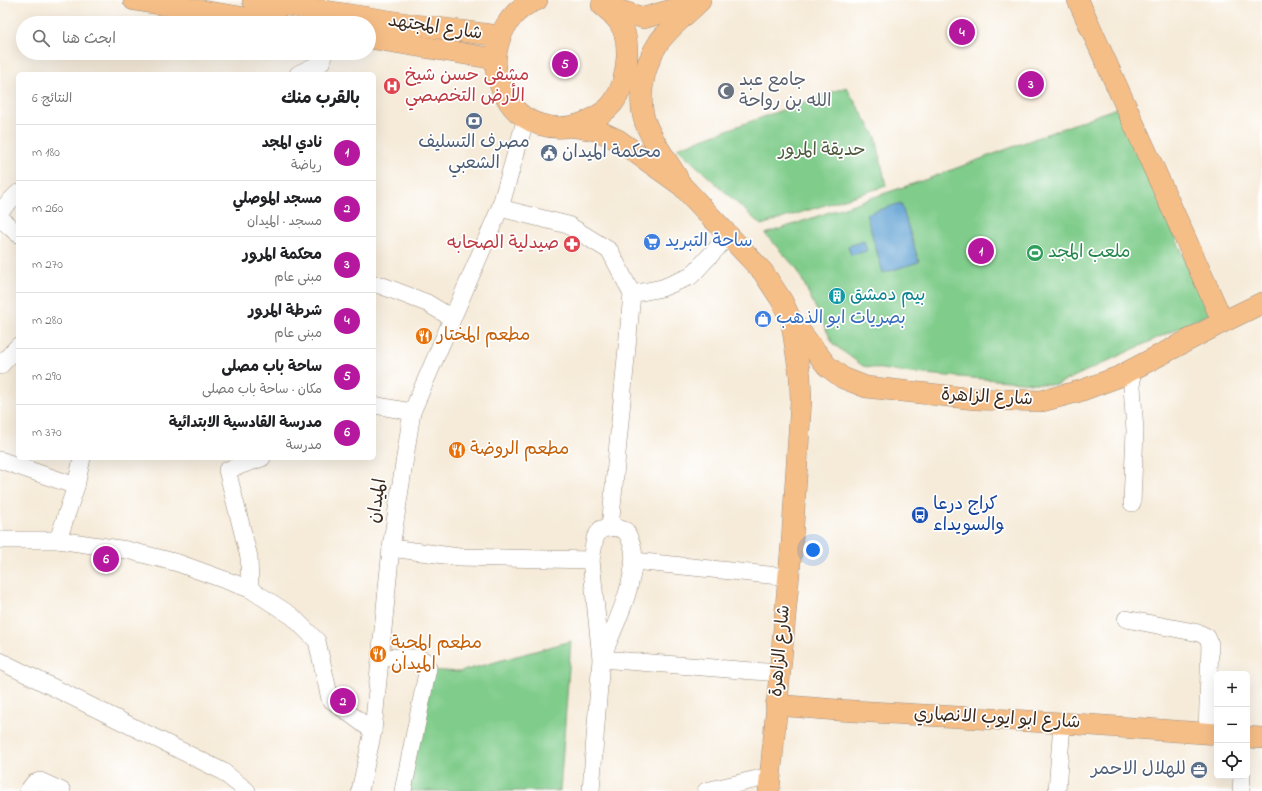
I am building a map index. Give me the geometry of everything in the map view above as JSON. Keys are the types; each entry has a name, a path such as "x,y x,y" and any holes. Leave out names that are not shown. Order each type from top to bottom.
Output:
{"main road":[{"path":"134,0 233,16"},
{"name":"شارع المجتهد","path":"253,0 325,6 500,36"},
{"path":"537,0 529,2 511,17 500,36 494,59 498,82 509,103 526,118 552,128 575,127 599,116 614,101 625,77 627,40 619,22 595,2"},
{"path":"595,2 644,18 701,0"},
{"path":"681,185 647,128 642,105 642,86 647,68 659,41 701,0"},
{"path":"1078,0 1223,322"},
{"name":"شارع المجتهد","path":"376,39 494,59"},
{"name":"شارع الزاهرة","path":"575,127 599,131 618,140 681,185 730,234 764,272 782,301 791,320 827,366 843,378 866,387 975,399 1042,401 1080,391 1118,378 1262,303"},
{"name":"شارع الزاهرة","path":"770,784 788,577 801,400 800,372 791,320"},
{"name":"شارع ابو ايوب الانصاري","path":"776,705 1212,734"},
{"path":"1250,737 1262,738"}],"street":[{"path":"302,72 321,63 322,60"},
{"name":"الميدان","path":"360,791 373,731 391,548 412,412 500,208 526,118"},
{"path":"0,210 16,195"},
{"path":"500,208 568,225 610,251 632,294 610,528"},
{"path":"0,218 16,232"},
{"path":"632,294 662,288 691,276 730,234"},
{"path":"376,285 380,285 426,303 452,318"},
{"path":"0,366 16,348"},
{"path":"1131,371 1135,431 1132,503"},
{"path":"376,405 412,412"},
{"path":"0,460 76,486"},
{"path":"58,540 76,486 82,460"},
{"path":"250,589 249,557 228,470 256,460"},
{"path":"590,791 601,659 591,560 595,538 601,529 615,527 626,531 633,547 634,561 623,606 601,659"},
{"path":"0,540 58,540 127,550 178,563 250,589 292,616 317,641 330,699 373,731"},
{"path":"391,548 459,557 591,560"},
{"path":"634,561 788,577"},
{"path":"1126,620 1199,633 1207,637 1210,644 1212,734"},
{"path":"380,657 418,658 425,661 428,668 403,791"},
{"path":"601,659 779,673"},
{"path":"0,661 222,771 247,791"},
{"path":"1057,791 1062,723"},
{"path":"1241,791 1242,779"},
{"path":"28,791 34,783 40,781 62,791"},
{"path":"706,791 770,784"}],"green space":[{"name":"حديقة المرور","path":"846,87 876,137 886,186 761,225 677,148"},
{"path":"1119,107 1209,314 1056,385 900,372 863,366 833,344 797,269 765,234 930,178"},
{"path":"571,641 560,791 408,791 430,670 459,672"}],"water":[{"path":"901,203 919,262 883,273 866,214"},
{"path":"864,241 867,251 851,255 848,246"}],"place":[{"name":"شرطة المرور","path":"962,32"},
{"name":"ساحة باب مصلى","path":"565,64"},
{"name":"محكمة المرور","path":"1031,84"},
{"name":"مشفى حسن شيخ الأرض التخصصي","path":"392,86"},
{"name":"جامع عبد الله بن رواحة","path":"726,91"},
{"name":"مصرف التسليف الشعبي","path":"474,121"},
{"name":"محكمة الميدان","path":"549,153"},
{"name":"ساحة التبريد","path":"652,242"},
{"name":"صيدلية الصحابه","path":"572,244"},
{"name":"نادي المجد","path":"981,251"},
{"name":"ملعب المجد","path":"1035,253"},
{"name":"بيم دمشق","path":"837,296"},
{"name":"بصريات ابو الذهب","path":"763,319"},
{"name":"مطعم المختار","path":"424,336"},
{"name":"مطعم الروضة","path":"457,450"},
{"name":"كراج درعا والسويداء","path":"920,515"},
{"name":"مدرسة القادسية الابتدائية","path":"106,559"},
{"name":"مطعم المحبة الميدان","path":"378,654"},
{"name":"مسجد الموصلي","path":"343,701"},
{"name":"للهلال الاحمر","path":"1199,770"}]}
